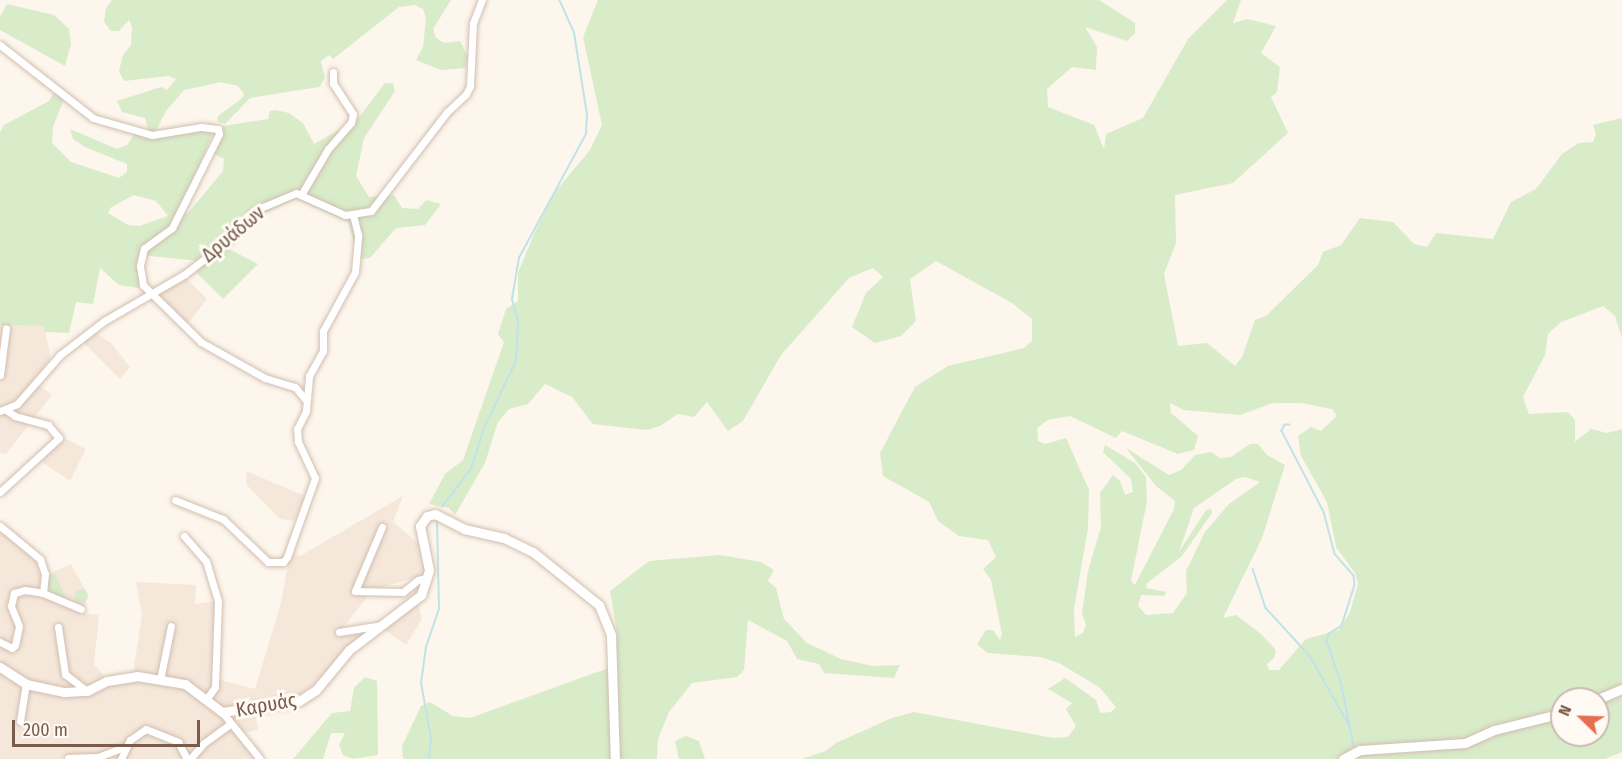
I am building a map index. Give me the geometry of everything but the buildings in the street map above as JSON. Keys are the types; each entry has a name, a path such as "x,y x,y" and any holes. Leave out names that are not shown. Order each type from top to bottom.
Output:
{"street":[{"path":"333,72 333,83 353,114 351,123 328,149 301,195 337,213 353,215 374,209 447,112 466,94 470,86 473,23 482,0"},
{"path":"0,45 93,118 152,135 201,127 218,129 219,134 172,228 143,251 141,278 149,294 201,342 264,378 295,387 306,400"},
{"name":"Δρυάδων","path":"3,410 17,404 54,360 104,321 192,269 258,209 291,194 301,195"},
{"path":"175,500 223,519 237,528 260,558 276,564 283,562 315,478 296,436 306,400 309,375 323,351 323,331 356,266 358,235 353,215"},
{"path":"0,375 6,328"},
{"path":"0,492 26,464 54,446 59,438 48,424 12,416 3,410"},
{"path":"382,527 355,591 403,592 418,580 428,577 420,528 425,518 435,514 464,529 504,538 533,552 600,604 611,635 615,759"},
{"path":"0,526 40,559 45,574 44,593"},
{"path":"184,536 206,561 218,601 214,687 206,700"},
{"name":"Καρυάς","path":"0,667 26,684 65,692 87,691 107,681 136,676 191,686 222,712 305,699 345,654 418,598 428,577"},
{"path":"0,642 12,648 15,645 20,626 11,606 14,593 25,590 44,593 81,609"},
{"path":"339,633 382,625"},
{"path":"160,680 171,626"},
{"path":"58,627 65,674 87,691"},
{"path":"20,721 26,684"},
{"path":"222,712 260,759"},
{"path":"1343,759 1360,750 1465,743 1494,730 1550,716"},
{"path":"121,759 126,746 140,730 148,729 175,741 188,759 204,743 230,724"},
{"path":"68,758 98,757 126,746"}],"shaded area":[{"path":"185,277 207,299 186,326 152,294"},
{"path":"0,325 44,326 51,358 33,380 52,395 6,454 0,453"},
{"path":"95,332 111,343 130,367 120,379 83,342"},
{"path":"62,437 86,449 70,481 42,462"},
{"path":"246,471 305,496 294,521 280,519 247,485"},
{"path":"403,496 393,522 419,544 424,555 425,575 368,591 367,597 339,633 366,629 367,633 301,696 253,703 258,730 239,734 256,759 0,759 0,534 5,532 36,561 41,577 71,564 87,593 84,613 99,615 94,664 110,683 132,679 142,615 136,582 196,585 195,604 216,601 212,678 255,689 281,603 290,554 300,556"},
{"path":"418,604 422,619 406,645 382,628"}],"green space":[{"path":"112,0 451,0 433,29 436,38 444,43 460,41 468,57 465,68 441,70 416,60 423,47 426,18 423,9 415,5 399,7 333,59 329,55 321,61 325,78 319,87 250,98 225,124 217,121 218,116 241,99 244,94 238,86 221,82 184,90 166,111 155,133 149,133 145,118 122,112 117,101 161,87 167,90 176,79 168,76 124,81 119,71 123,55 131,45 132,27 129,20 119,31 111,31 104,22 106,8"},
{"path":"598,0 1099,0 1135,23 1135,33 1127,41 1085,27 1097,47 1096,70 1072,67 1047,89 1048,107 1094,125 1104,149 1106,134 1143,118 1188,39 1227,0 1241,0 1233,23 1247,19 1276,26 1261,53 1280,67 1277,92 1271,97 1288,133 1233,183 1175,195 1176,243 1164,274 1178,346 1207,343 1235,366 1242,357 1255,320 1266,316 1318,265 1323,252 1341,245 1360,218 1393,222 1414,244 1427,247 1436,233 1493,239 1511,202 1536,189 1562,154 1579,143 1593,142 1596,134 1593,125 1622,118 1622,338 1615,316 1603,306 1561,322 1548,334 1545,355 1523,397 1529,414 1568,412 1575,420 1575,442 1591,429 1607,433 1622,429 1622,752 1605,759 1349,759 1356,747 1340,759 802,759 826,751 836,743 892,718 914,712 1053,738 1068,737 1076,726 1066,709 1072,703 1048,689 1065,678 1096,700 1100,713 1111,712 1116,707 1099,687 1059,663 1040,657 987,653 977,644 986,630 993,630 1000,640 1002,634 991,580 983,569 996,557 988,540 959,536 938,521 929,502 883,476 880,453 915,387 948,366 1024,348 1032,341 1032,319 1012,303 936,261 910,279 916,321 901,336 875,343 852,327 866,293 883,277 873,268 849,278 781,355 743,421 728,431 707,402 694,417 678,414 660,426 647,430 593,424 572,397 545,384 528,404 509,409 498,422 485,463 455,515 449,508 429,504 445,474 463,460 504,342 498,334 506,309 518,301 518,273 534,234 554,193 590,150 602,125 583,37","holes":["1170,403 1184,410 1240,415 1273,403 1302,403 1332,409 1337,416 1321,431 1311,427 1298,436 1301,456 1327,502 1336,547 1355,573 1358,584 1350,612 1339,630 1306,639 1279,670 1269,670 1267,664 1274,658 1276,650 1261,634 1236,615 1223,618 1262,538 1285,465 1267,455 1258,444 1250,444 1231,457 1220,458 1211,452 1195,455 1181,470 1169,475 1126,448 1156,486 1175,501 1174,509 1135,585 1131,581 1147,501 1146,477 1135,463 1105,445 1103,452 1131,479 1133,492 1125,495 1120,481 1113,475 1100,493 1101,527 1088,571 1082,614 1086,625 1083,633 1075,637 1074,609 1088,528 1089,490 1066,438 1045,444 1038,441 1037,428 1048,420 1070,416 1116,438 1122,431 1178,454 1194,450 1198,436 1171,413","1245,477 1260,482 1229,504 1205,532 1186,571 1187,593 1173,613 1146,615 1138,606 1141,595 1164,596 1166,592 1147,588 1146,584 1182,556 1212,513 1211,509 1206,510 1179,552 1194,508 1236,479"]},
{"path":"7,4 54,15 69,29 71,44 65,66 0,30 0,17"},
{"path":"385,83 393,83 395,91 364,138 356,176 369,197 394,195 402,208 418,209 426,200 441,204 425,225 396,228 370,258 359,259 348,222 296,199 259,216 229,249 258,264 223,299 195,271 199,261 140,255 139,288 119,285 100,268 93,304 76,302 69,333 45,332 43,326 0,325 0,132 4,125 49,101 55,91 64,99 53,127 52,143 71,162 119,178 127,172 127,164 85,147 73,139 70,129 117,149 127,145 135,133 214,130 179,215 188,213 223,171 224,159 214,154 223,126 268,119 270,111 275,110 289,113 303,123 314,144 357,120","holes":["134,195 156,201 168,216 139,226 128,225 108,213 110,208"]},
{"path":"720,555 761,562 774,570 768,581 776,588 784,619 807,643 841,659 873,666 900,665 894,678 824,673 819,664 797,659 787,641 748,620 744,670 737,677 692,683 669,712 658,739 657,759 403,759 402,746 421,706 430,702 453,716 470,718 614,666 617,633 610,591 649,561"},
{"path":"56,574 66,600 47,593 48,576"},
{"path":"81,589 86,591 88,596 86,601 81,603 76,601 74,596 76,591"},
{"path":"365,677 377,681 378,755 353,759 343,755 339,745 345,733 331,733 323,759 293,759 332,713 350,711 354,688"},
{"path":"686,736 699,741 705,759 679,759 675,741"}],"waterway":[{"path":"442,507 471,469 485,426 516,361 518,322 512,299 519,258 586,134 587,115 574,33 559,0"},
{"path":"1290,425 1285,425 1282,431 1324,512 1335,554 1354,576 1355,585 1342,626 1329,634 1327,641 1341,682 1354,746"},
{"path":"429,759 431,739 421,683 426,647 439,609 437,520"},
{"path":"1253,569 1266,608 1310,656 1350,726"}]}
